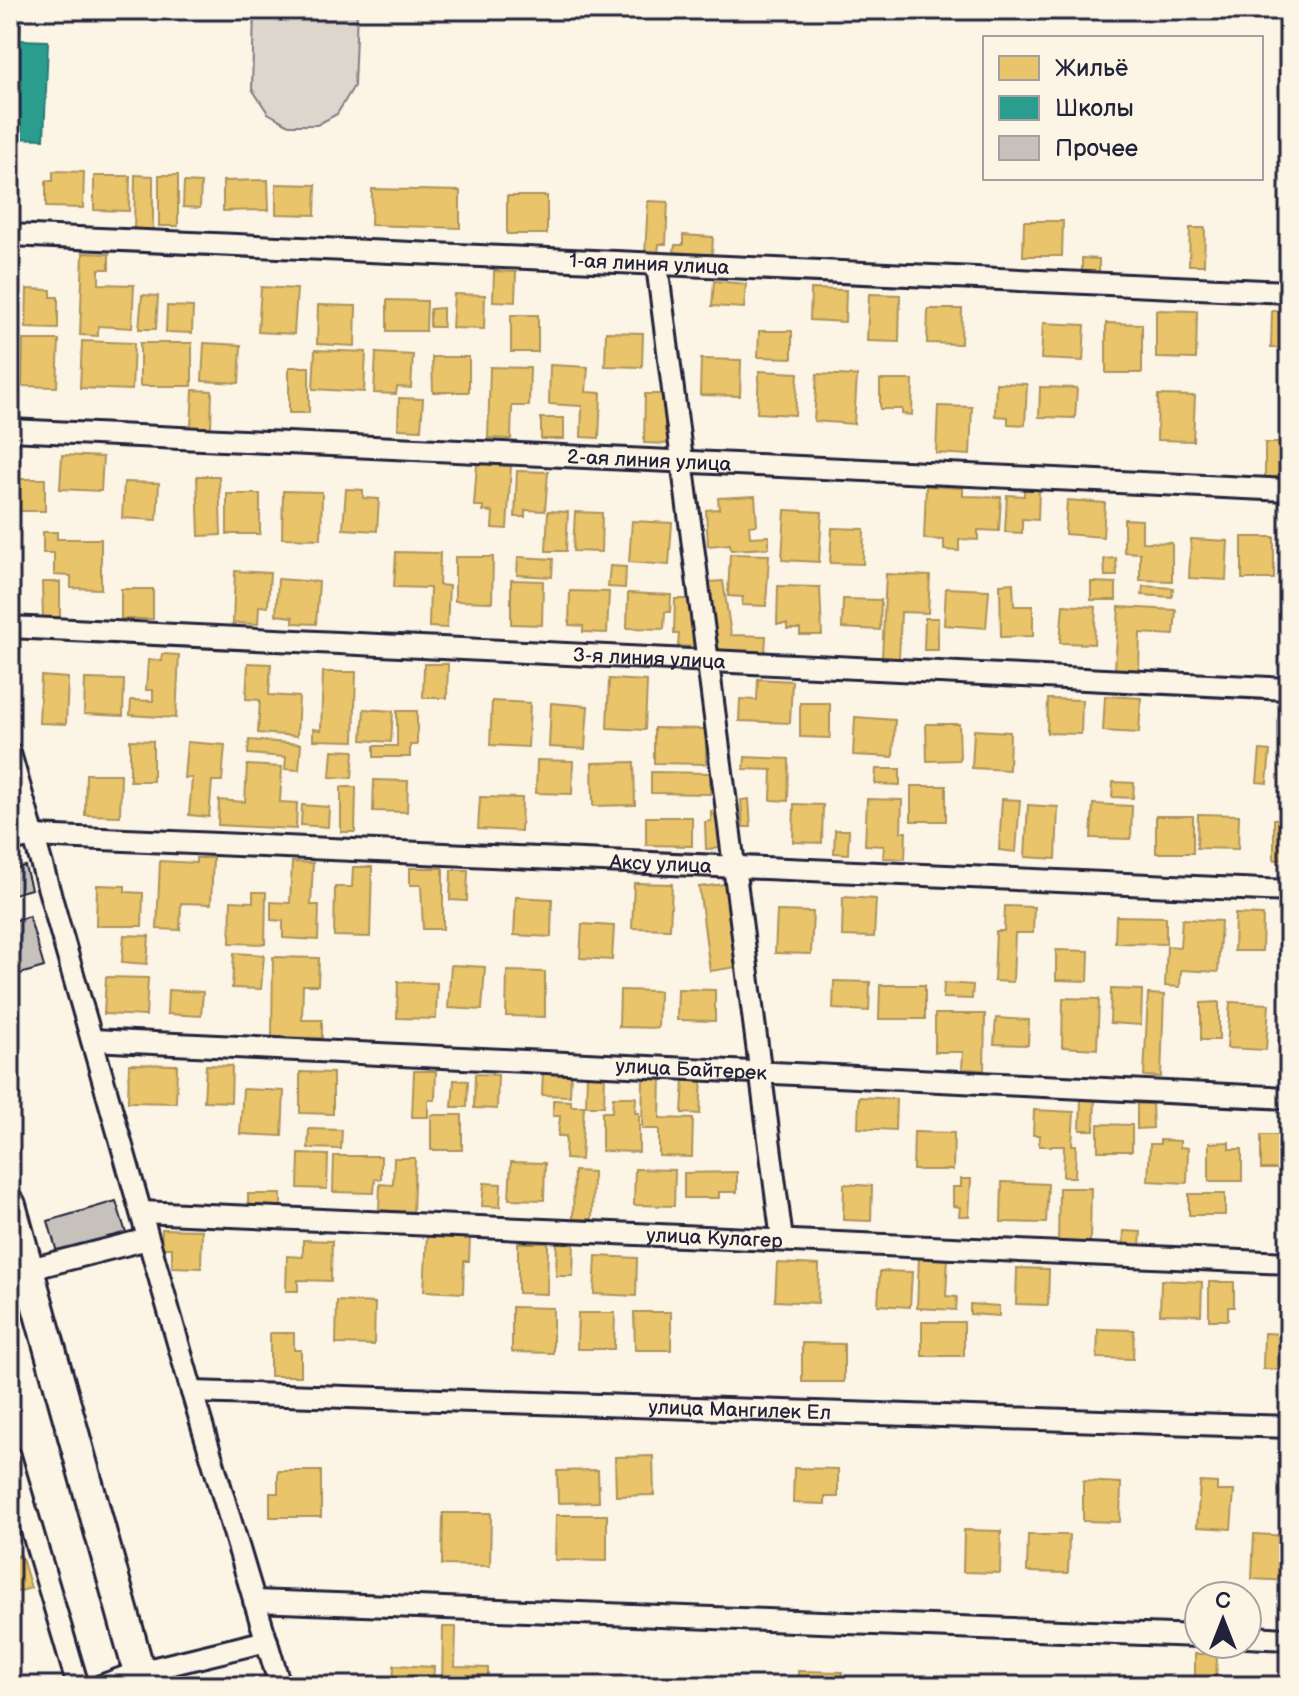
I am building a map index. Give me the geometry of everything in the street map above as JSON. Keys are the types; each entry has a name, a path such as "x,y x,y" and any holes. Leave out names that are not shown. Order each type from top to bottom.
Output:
{"main road":[{"path":"10,1205 19,1273 141,1679"}],"street":[{"name":"1-ая линия улица","path":"10,235 1289,292"},
{"path":"657,265 782,1240"},
{"name":"2-ая линия улица","path":"10,430 1289,490"},
{"name":"3-я линия улица","path":"10,627 1289,689"},
{"path":"10,753 192,1392 280,1686"},
{"name":"Аксу улица","path":"10,841 34,836 1289,891"},
{"name":"улица Байтерек","path":"92,1040 1289,1098"},
{"name":"улица Кулагер","path":"141,1212 1289,1263"},
{"path":"19,1273 148,1239"},
{"name":"улица Мангилек Ел","path":"192,1392 1289,1427"},
{"path":"10,1456 78,1686"},
{"path":"254,1601 1183,1635"},
{"path":"1263,1638 1289,1639"},
{"path":"101,1686 141,1679 267,1641"}],"shaded area":[{"path":"254,10 357,10 354,86 337,114 317,125 289,125 268,113 252,89"}],"building: Жильё":[{"path":"53,171 84,172 83,208 46,207 46,181 53,181"},
{"path":"135,175 153,176 153,230 134,230"},
{"path":"159,175 178,175 178,226 159,226"},
{"path":"94,176 130,176 129,211 94,210"},
{"path":"268,180 269,210 223,211 223,181"},
{"path":"184,182 201,183 200,208 183,207"},
{"path":"276,184 316,185 315,215 276,214"},
{"path":"372,189 460,191 460,228 371,225"},
{"path":"507,196 547,196 547,234 507,234"},
{"path":"648,201 668,202 666,244 659,244 658,255 645,254"},
{"path":"10,203 17,203 16,222 10,222"},
{"path":"1024,221 1063,221 1062,256 1023,256"},
{"path":"1190,228 1205,228 1204,265 1189,265"},
{"path":"683,235 713,237 712,255 674,252 675,245 683,245"},
{"path":"83,253 109,254 109,269 99,269 99,284 134,285 132,328 98,326 98,336 80,335"},
{"path":"10,254 18,254 17,268 10,268"},
{"path":"1082,258 1099,259 1099,276 1082,276"},
{"path":"494,271 516,272 515,302 493,301"},
{"path":"714,281 746,284 744,308 712,306"},
{"path":"261,287 297,289 294,334 258,332"},
{"path":"27,289 51,290 51,297 58,297 58,329 26,328"},
{"path":"811,289 846,290 845,322 810,320"},
{"path":"454,294 485,295 484,329 452,328"},
{"path":"869,294 900,295 899,342 867,341"},
{"path":"142,295 158,296 156,329 139,329"},
{"path":"387,300 427,301 426,331 387,331"},
{"path":"318,305 356,306 355,346 317,344"},
{"path":"167,306 193,307 192,333 166,332"},
{"path":"443,308 443,327 430,327 430,309"},
{"path":"928,309 962,309 961,344 927,343"},
{"path":"1156,310 1197,311 1196,359 1156,358"},
{"path":"1272,311 1289,311 1289,348 1271,348"},
{"path":"511,315 538,315 538,352 511,352"},
{"path":"1043,323 1085,325 1083,361 1041,359"},
{"path":"1106,323 1142,324 1142,373 1106,373"},
{"path":"759,331 792,331 792,358 758,357"},
{"path":"606,332 643,333 642,367 605,366"},
{"path":"10,335 16,335 14,398 10,398"},
{"path":"23,340 59,340 57,387 22,386"},
{"path":"82,341 134,343 132,390 80,388"},
{"path":"140,343 192,343 192,386 140,386"},
{"path":"204,343 241,345 239,383 202,381"},
{"path":"315,350 366,352 364,392 313,389"},
{"path":"376,353 413,355 411,388 397,387 396,394 374,393"},
{"path":"432,357 469,357 469,392 433,392"},
{"path":"701,359 741,360 740,396 700,395"},
{"path":"550,365 588,367 586,392 601,393 599,438 581,437 582,406 549,404"},
{"path":"289,367 309,367 309,413 289,413"},
{"path":"490,367 530,368 529,406 512,406 511,439 488,438"},
{"path":"759,371 798,373 795,415 757,413"},
{"path":"817,374 857,376 854,424 814,421"},
{"path":"880,380 913,380 912,415 902,414 902,409 880,409"},
{"path":"996,383 1027,384 1025,425 1008,424 1008,417 995,416"},
{"path":"1040,387 1077,388 1075,418 1039,417"},
{"path":"193,390 212,391 211,427 191,427"},
{"path":"645,394 666,394 665,431 672,431 671,444 644,443"},
{"path":"1158,395 1195,396 1193,441 1157,440"},
{"path":"399,398 423,399 421,430 398,429"},
{"path":"938,406 972,407 970,455 936,453"},
{"path":"541,418 564,418 564,439 541,439"},
{"path":"10,443 17,443 17,474 10,474"},
{"path":"1265,443 1282,443 1282,452 1289,452 1289,477 1265,477"},
{"path":"62,455 103,457 101,491 60,489"},
{"path":"477,464 511,466 507,529 492,528 493,512 483,511 483,506 474,506"},
{"path":"517,471 548,472 545,511 525,510 525,517 515,517"},
{"path":"197,476 219,476 221,535 199,536"},
{"path":"14,479 45,479 45,511 14,511"},
{"path":"124,482 159,483 157,520 122,518"},
{"path":"926,486 963,488 963,496 1001,497 999,531 978,530 978,540 959,539 959,551 944,550 944,540 924,539"},
{"path":"346,489 363,490 363,498 379,499 377,531 343,529"},
{"path":"1024,489 1039,489 1038,520 1022,519 1022,533 1005,532 1007,495 1024,496"},
{"path":"283,491 322,492 321,539 282,538"},
{"path":"227,494 260,494 260,534 227,534"},
{"path":"755,496 757,525 749,526 750,537 769,536 769,548 731,550 730,544 708,546 706,510 719,509 718,498"},
{"path":"1067,500 1105,503 1103,537 1065,534"},
{"path":"785,510 822,512 819,562 782,560"},
{"path":"548,511 568,512 566,551 546,551"},
{"path":"575,512 602,513 601,552 573,551"},
{"path":"1124,519 1142,520 1142,542 1172,543 1172,581 1140,580 1140,553 1124,552"},
{"path":"632,521 672,523 669,565 629,562"},
{"path":"832,528 864,529 863,564 830,563"},
{"path":"43,532 57,532 57,539 101,539 101,589 71,588 71,576 54,575 54,553 43,553"},
{"path":"1242,537 1274,537 1274,579 1242,579"},
{"path":"1191,539 1228,541 1226,580 1189,578"},
{"path":"396,552 440,553 439,585 449,586 447,628 429,627 430,588 394,587"},
{"path":"730,554 769,555 766,606 742,605 743,597 728,596"},
{"path":"455,557 493,557 492,602 455,601"},
{"path":"518,557 553,559 552,577 517,575"},
{"path":"1116,558 1117,576 1105,576 1104,559"},
{"path":"610,566 626,567 625,588 608,587"},
{"path":"235,571 270,573 268,607 259,606 258,624 233,623"},
{"path":"886,574 930,576 928,613 901,612 899,659 882,658"},
{"path":"278,579 319,582 316,624 293,623 293,617 276,615"},
{"path":"511,580 543,581 542,625 511,624"},
{"path":"723,581 731,635 766,636 765,652 719,651 708,582"},
{"path":"42,582 60,582 60,619 43,619"},
{"path":"1091,582 1116,583 1116,600 1091,600"},
{"path":"1013,583 1014,606 1033,606 1033,636 1001,637 1000,584"},
{"path":"778,586 820,587 822,635 800,635 800,629 787,629 787,624 777,624"},
{"path":"1143,586 1173,588 1172,597 1142,595"},
{"path":"946,588 989,590 986,628 944,625"},
{"path":"121,589 153,589 153,619 121,619"},
{"path":"570,591 609,592 607,633 583,632 583,626 569,625"},
{"path":"628,593 671,595 670,612 665,612 664,629 627,628"},
{"path":"675,599 694,599 692,632 697,632 697,647 678,646 679,634 674,634"},
{"path":"843,599 881,600 880,630 842,628"},
{"path":"1063,605 1096,607 1094,644 1060,643"},
{"path":"1119,607 1176,610 1174,635 1140,633 1139,670 1115,669"},
{"path":"925,618 938,618 938,650 924,650"},
{"path":"162,654 179,655 176,718 130,715 131,700 153,701 153,690 146,690 148,660 162,661"},
{"path":"248,663 271,664 269,695 299,697 297,736 258,733 260,700 246,699"},
{"path":"424,664 448,664 447,698 423,698"},
{"path":"323,672 356,672 354,741 313,740 313,729 321,730"},
{"path":"41,676 68,678 66,724 39,723"},
{"path":"85,679 124,680 123,716 84,714"},
{"path":"609,679 647,681 645,730 607,728"},
{"path":"758,679 792,681 790,723 739,721 740,699 757,700"},
{"path":"1105,696 1141,698 1139,733 1103,731"},
{"path":"1048,699 1082,700 1081,734 1047,733"},
{"path":"492,701 530,703 528,747 490,745"},
{"path":"551,703 588,706 585,749 549,747"},
{"path":"800,703 830,703 830,738 800,737"},
{"path":"364,709 393,711 391,742 362,740"},
{"path":"397,711 417,711 417,745 410,745 410,757 374,757 374,746 397,746"},
{"path":"855,717 895,720 893,757 853,755"},
{"path":"926,724 959,724 960,760 927,761"},
{"path":"654,728 706,729 706,764 654,763"},
{"path":"974,730 1010,732 1009,770 972,768"},
{"path":"130,740 153,741 153,781 130,781"},
{"path":"249,740 301,744 299,770 285,769 286,757 248,754"},
{"path":"187,742 225,745 222,781 212,781 209,817 189,815 192,778 184,778"},
{"path":"332,750 354,751 352,778 330,777"},
{"path":"1260,750 1270,751 1267,783 1257,782"},
{"path":"745,757 789,759 788,801 771,800 772,770 744,769"},
{"path":"537,760 573,761 572,794 536,793"},
{"path":"634,762 635,805 593,806 592,763"},
{"path":"247,765 282,767 280,802 297,803 296,829 218,825 219,800 245,802"},
{"path":"876,769 900,769 900,785 875,784"},
{"path":"651,772 710,773 710,794 651,793"},
{"path":"86,774 121,774 120,816 85,815"},
{"path":"374,780 408,781 407,812 373,811"},
{"path":"1113,782 1134,783 1133,798 1112,797"},
{"path":"911,786 946,786 946,821 911,821"},
{"path":"341,787 356,787 355,832 341,832"},
{"path":"480,797 522,798 521,831 478,829"},
{"path":"749,799 751,827 743,827 741,800"},
{"path":"867,799 902,800 901,832 906,832 905,859 883,858 884,846 865,845"},
{"path":"1002,799 1020,800 1016,852 999,850"},
{"path":"794,804 823,805 822,843 793,842"},
{"path":"1093,804 1132,806 1131,839 1091,838"},
{"path":"302,805 329,807 328,827 301,825"},
{"path":"1028,805 1058,807 1056,859 1025,857"},
{"path":"711,811 719,811 721,848 706,849 705,822 711,821"},
{"path":"1198,814 1239,815 1238,849 1197,848"},
{"path":"1156,816 1193,816 1193,853 1156,853"},
{"path":"646,817 692,817 692,846 646,845"},
{"path":"1289,818 1289,859 1274,860 1274,819"},
{"path":"835,830 849,830 848,854 834,853"},
{"path":"196,858 213,858 211,904 181,903 180,930 157,929 160,861 196,863"},
{"path":"292,862 313,863 311,905 319,905 318,940 283,938 283,921 271,920 271,902 290,903"},
{"path":"353,867 372,867 370,937 334,936 335,887 352,887"},
{"path":"410,868 443,868 443,929 423,929 421,885 410,885"},
{"path":"451,870 468,870 467,901 450,900"},
{"path":"634,883 672,884 670,929 632,928"},
{"path":"725,884 737,967 710,971 699,887"},
{"path":"97,885 125,886 125,892 143,893 142,926 96,926"},
{"path":"253,892 266,892 265,944 230,943 231,901 253,902"},
{"path":"516,897 552,899 551,937 514,935"},
{"path":"843,897 876,899 874,937 842,936"},
{"path":"1005,906 1034,907 1033,933 1015,933 1013,982 994,981 996,931 1004,931"},
{"path":"777,911 813,912 811,954 775,953"},
{"path":"1235,914 1263,915 1262,951 1234,951"},
{"path":"1116,916 1166,917 1166,944 1115,943"},
{"path":"1182,919 1221,921 1218,972 1181,970 1180,987 1165,986 1167,946 1180,947"},
{"path":"582,924 614,926 612,960 580,958"},
{"path":"124,935 149,936 147,964 122,962"},
{"path":"1056,950 1089,951 1088,981 1056,980"},
{"path":"234,953 264,955 261,989 232,988"},
{"path":"273,957 319,958 318,985 303,985 302,1020 322,1020 322,1038 272,1037"},
{"path":"451,965 485,967 482,1010 448,1008"},
{"path":"507,971 545,972 545,1017 506,1016"},
{"path":"106,977 148,978 146,1016 104,1014"},
{"path":"834,981 870,982 869,1011 833,1009"},
{"path":"398,982 437,983 436,1019 397,1018"},
{"path":"944,983 973,985 972,999 943,998"},
{"path":"880,985 925,985 925,1019 879,1019"},
{"path":"678,989 715,990 715,1021 677,1020"},
{"path":"1111,989 1142,990 1141,1025 1110,1023"},
{"path":"168,990 203,992 201,1016 167,1014"},
{"path":"620,990 659,991 658,1028 619,1027"},
{"path":"1148,994 1164,995 1161,1077 1144,1076"},
{"path":"1063,998 1099,999 1097,1049 1062,1047"},
{"path":"1219,1002 1219,1040 1201,1040 1201,1003"},
{"path":"1230,1002 1269,1004 1266,1050 1227,1048"},
{"path":"935,1014 985,1014 984,1070 962,1069 963,1052 935,1052"},
{"path":"996,1018 1029,1020 1028,1045 994,1044"},
{"path":"129,1064 177,1065 176,1103 128,1102"},
{"path":"206,1065 232,1066 231,1102 204,1101"},
{"path":"414,1071 436,1071 435,1100 428,1100 428,1117 412,1117"},
{"path":"300,1072 333,1073 333,1114 300,1113"},
{"path":"543,1072 571,1073 570,1096 542,1095"},
{"path":"587,1073 605,1073 604,1106 586,1106"},
{"path":"475,1074 498,1075 497,1109 474,1108"},
{"path":"643,1077 661,1077 660,1118 693,1119 692,1157 659,1156 659,1129 642,1129"},
{"path":"684,1078 702,1079 700,1114 682,1113"},
{"path":"454,1080 468,1081 467,1107 452,1107"},
{"path":"243,1089 284,1091 282,1136 240,1134"},
{"path":"613,1097 636,1097 639,1152 602,1151 602,1112 612,1112"},
{"path":"859,1097 896,1099 895,1130 858,1128"},
{"path":"1081,1098 1095,1098 1094,1130 1080,1130"},
{"path":"553,1100 571,1101 571,1106 584,1106 581,1160 565,1159 566,1136 558,1136 560,1116 553,1116"},
{"path":"1137,1104 1152,1104 1153,1128 1137,1129"},
{"path":"1034,1110 1074,1112 1072,1145 1076,1145 1075,1177 1063,1177 1064,1146 1039,1146 1040,1135 1033,1135"},
{"path":"431,1115 462,1115 462,1150 431,1150"},
{"path":"1098,1124 1132,1125 1132,1151 1098,1151"},
{"path":"309,1129 342,1130 341,1149 308,1148"},
{"path":"914,1132 954,1133 953,1170 913,1170"},
{"path":"1261,1135 1289,1135 1289,1169 1261,1169"},
{"path":"1160,1140 1180,1141 1180,1147 1188,1148 1187,1183 1148,1181 1150,1144 1160,1144"},
{"path":"1229,1142 1229,1149 1242,1149 1242,1181 1209,1181 1209,1143"},
{"path":"299,1154 328,1155 327,1189 298,1188"},
{"path":"334,1156 381,1156 381,1179 375,1179 374,1193 333,1192"},
{"path":"394,1158 415,1158 413,1212 379,1210 380,1184 393,1185"},
{"path":"511,1162 545,1163 544,1200 509,1199"},
{"path":"635,1169 675,1170 674,1206 634,1205"},
{"path":"574,1171 593,1172 592,1219 573,1219"},
{"path":"737,1172 737,1192 719,1192 719,1198 684,1198 684,1173"},
{"path":"961,1179 971,1179 969,1216 959,1216 960,1207 953,1206 953,1187 961,1187"},
{"path":"1002,1182 1048,1184 1046,1223 1001,1222"},
{"path":"484,1183 501,1184 500,1207 482,1206"},
{"path":"844,1184 872,1186 871,1221 843,1220"},
{"path":"1059,1188 1091,1188 1090,1243 1058,1242"},
{"path":"248,1194 281,1194 281,1208 248,1207"},
{"path":"1189,1194 1225,1194 1225,1215 1189,1215"},
{"path":"162,1229 202,1230 201,1268 172,1267 172,1248 161,1248"},
{"path":"1124,1231 1141,1232 1140,1248 1123,1247"},
{"path":"427,1234 470,1236 469,1261 464,1261 463,1293 424,1291"},
{"path":"303,1240 332,1241 331,1281 298,1280 298,1291 286,1291 287,1256 303,1257"},
{"path":"557,1241 574,1242 573,1276 556,1276"},
{"path":"518,1243 548,1243 547,1294 518,1293"},
{"path":"596,1256 637,1258 636,1296 594,1294"},
{"path":"919,1256 948,1257 946,1296 957,1297 956,1310 917,1308"},
{"path":"777,1263 819,1265 818,1303 775,1301"},
{"path":"1017,1268 1049,1269 1048,1305 1016,1304"},
{"path":"880,1271 912,1272 910,1307 878,1305"},
{"path":"1161,1280 1202,1282 1201,1315 1160,1314"},
{"path":"1209,1282 1234,1282 1234,1307 1228,1307 1228,1320 1209,1320"},
{"path":"337,1301 375,1303 374,1345 336,1344"},
{"path":"970,1304 999,1306 999,1316 970,1314"},
{"path":"512,1307 553,1308 553,1353 512,1352"},
{"path":"634,1312 671,1312 671,1350 635,1350"},
{"path":"578,1313 615,1313 614,1349 577,1349"},
{"path":"922,1322 964,1322 964,1356 922,1356"},
{"path":"1098,1329 1134,1330 1133,1359 1097,1358"},
{"path":"270,1333 294,1333 294,1350 301,1350 301,1376 270,1376"},
{"path":"1264,1333 1289,1334 1289,1370 1263,1369"},
{"path":"802,1343 844,1344 844,1382 802,1382"},
{"path":"653,1456 654,1495 616,1496 615,1457"},
{"path":"794,1468 838,1469 838,1497 825,1497 825,1504 793,1503"},
{"path":"598,1470 599,1502 558,1503 557,1471"},
{"path":"278,1471 321,1471 321,1517 270,1517 270,1493 278,1493"},
{"path":"1083,1481 1121,1483 1120,1522 1083,1521"},
{"path":"1200,1482 1217,1483 1217,1491 1234,1491 1231,1529 1197,1527"},
{"path":"443,1513 491,1513 490,1566 442,1565"},
{"path":"556,1515 607,1515 607,1561 555,1560"},
{"path":"964,1530 1001,1531 1000,1573 963,1572"},
{"path":"1254,1534 1289,1536 1289,1581 1252,1579"},
{"path":"1028,1535 1069,1535 1068,1573 1027,1572"},
{"path":"21,1555 31,1588 10,1594 10,1558"},
{"path":"443,1627 456,1627 455,1667 488,1668 488,1686 442,1686"},
{"path":"1195,1660 1217,1660 1216,1686 1195,1686"},
{"path":"394,1665 434,1667 433,1686 393,1686"},
{"path":"798,1671 842,1672 841,1686 798,1686"}],"building: Школы":[{"path":"10,10 21,10 20,40 48,41 44,139 10,138"}],"building: Прочее":[{"path":"25,866 31,889 10,895 10,870"},
{"path":"29,916 44,967 10,977 10,922"},
{"path":"116,1201 127,1236 58,1256 48,1221"}]}
